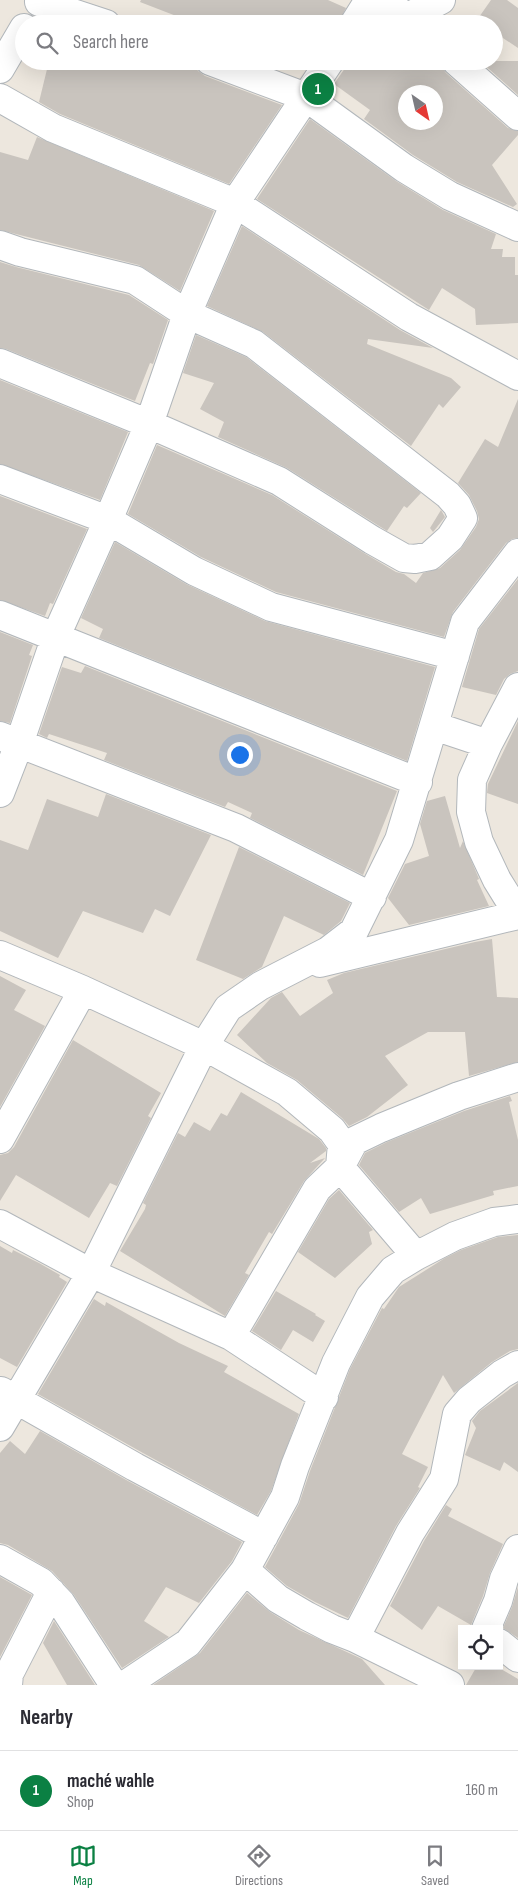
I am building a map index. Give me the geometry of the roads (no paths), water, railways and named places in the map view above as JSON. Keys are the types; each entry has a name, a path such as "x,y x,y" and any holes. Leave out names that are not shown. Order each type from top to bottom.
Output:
{"street":[{"path":"360,15 370,0"},
{"path":"379,0 404,15"},
{"path":"419,15 440,0"},
{"path":"35,9 63,15"},
{"path":"0,69 15,43"},
{"path":"234,70 306,97 404,168 450,196 518,227"},
{"path":"0,793 10,740 149,424 186,314 235,203 324,70"},
{"path":"466,70 518,116"},
{"path":"0,98 54,128 235,203 409,317 518,376"},
{"path":"0,245 20,252 135,280 186,314 254,344 448,494 457,505 463,518 450,538 430,556 415,559 404,558 372,540 279,480 0,363"},
{"path":"0,479 108,520 194,571 271,607 455,656"},
{"path":"0,1428 8,1395 91,1272 204,1046 228,1008 260,986 328,951 354,931 399,840 465,622 518,553"},
{"path":"0,616 56,636 418,782"},
{"path":"296,968 518,915 497,880 479,842 471,812 472,780 488,744 518,687"},
{"path":"434,726 488,744"},
{"path":"10,740 236,828 372,897"},
{"path":"0,955 204,1046 288,1092 332,1130 342,1144 340,1167 416,1256"},
{"path":"0,1139 82,990"},
{"path":"231,1336 317,1189 340,1167 354,1141 459,1096 518,1078"},
{"path":"125,1685 188,1643 245,1570 285,1497 295,1466 336,1363 370,1297 394,1270 416,1256 454,1236 494,1222 518,1219"},
{"path":"0,1224 91,1272 231,1336 324,1397"},
{"path":"356,1638 410,1533 444,1479 457,1414 469,1400 502,1374 518,1365"},
{"path":"8,1395 135,1467 264,1536"},
{"path":"488,1625 498,1601 504,1579 518,1549"},
{"path":"0,1558 33,1577 61,1603 114,1685"},
{"path":"245,1570 278,1599 300,1612 451,1685 460,1670"},
{"path":"8,1685 9,1674 51,1592"},
{"path":"503,1646 518,1658"}],"place":[{"name":"maché wahle","path":"318,89"}]}
